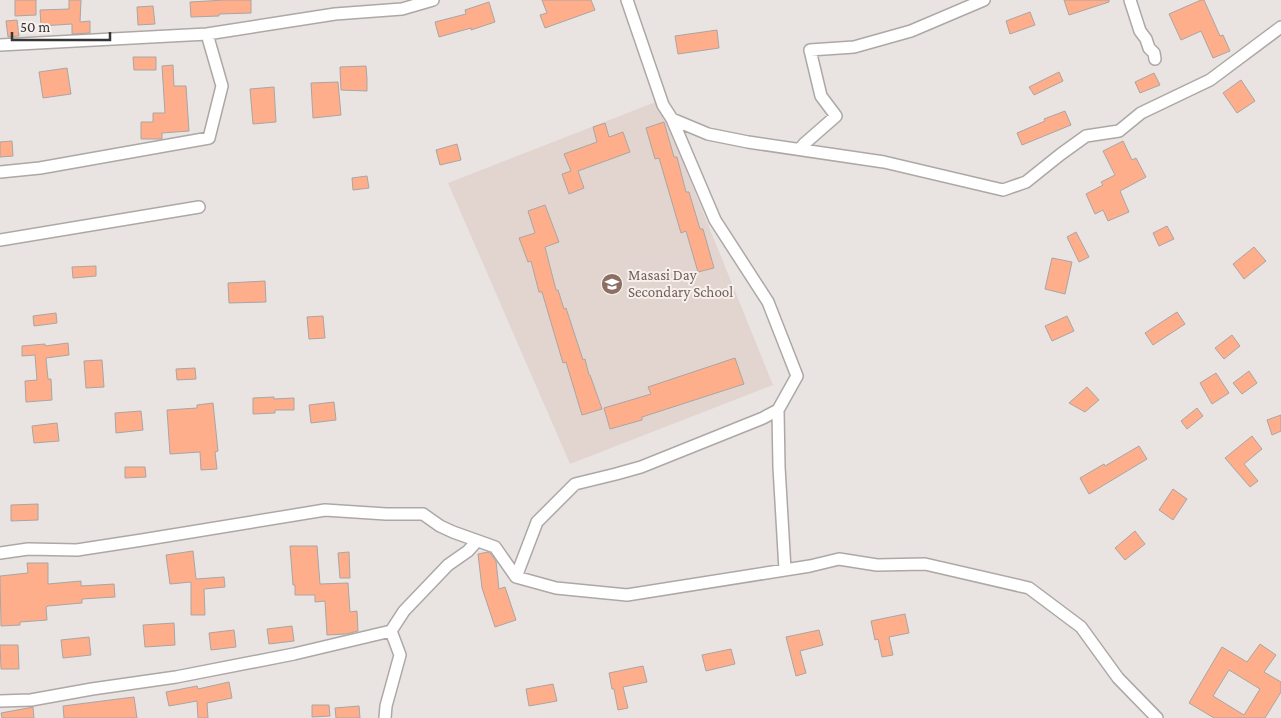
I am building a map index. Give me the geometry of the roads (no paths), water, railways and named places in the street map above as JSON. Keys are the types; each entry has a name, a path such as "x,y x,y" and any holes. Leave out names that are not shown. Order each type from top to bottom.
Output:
{"street":[{"path":"0,45 207,34 433,0"},
{"path":"627,0 663,105 672,119 715,220 768,302 797,376 778,410 785,570"},
{"path":"800,150 804,144 836,116 821,96 810,50 854,48 910,31 984,0"},
{"path":"1130,0 1140,31 1146,39 1149,48 1154,53 1155,59"},
{"path":"672,119 708,134 748,142 884,162 1003,190 1026,182 1086,136 1119,131 1141,113 1210,80 1281,27"},
{"path":"0,172 40,168 209,138 222,86 207,34"},
{"path":"0,240 199,207"},
{"path":"516,578 538,522 575,484 641,467 763,418 778,410"},
{"path":"0,553 28,548 78,550 325,510 386,514 423,514 440,526 495,547 516,578 556,588 627,595 810,566 839,559 877,565 925,564 1028,588 1081,627 1118,678 1157,718"},
{"path":"0,701 32,700 176,677 294,654 392,631 404,611 448,565 468,551 477,541"},
{"path":"385,718 386,706 400,655 392,631"}],"place":[{"name":"Masasi Day Secondary School","path":"612,284"}]}
